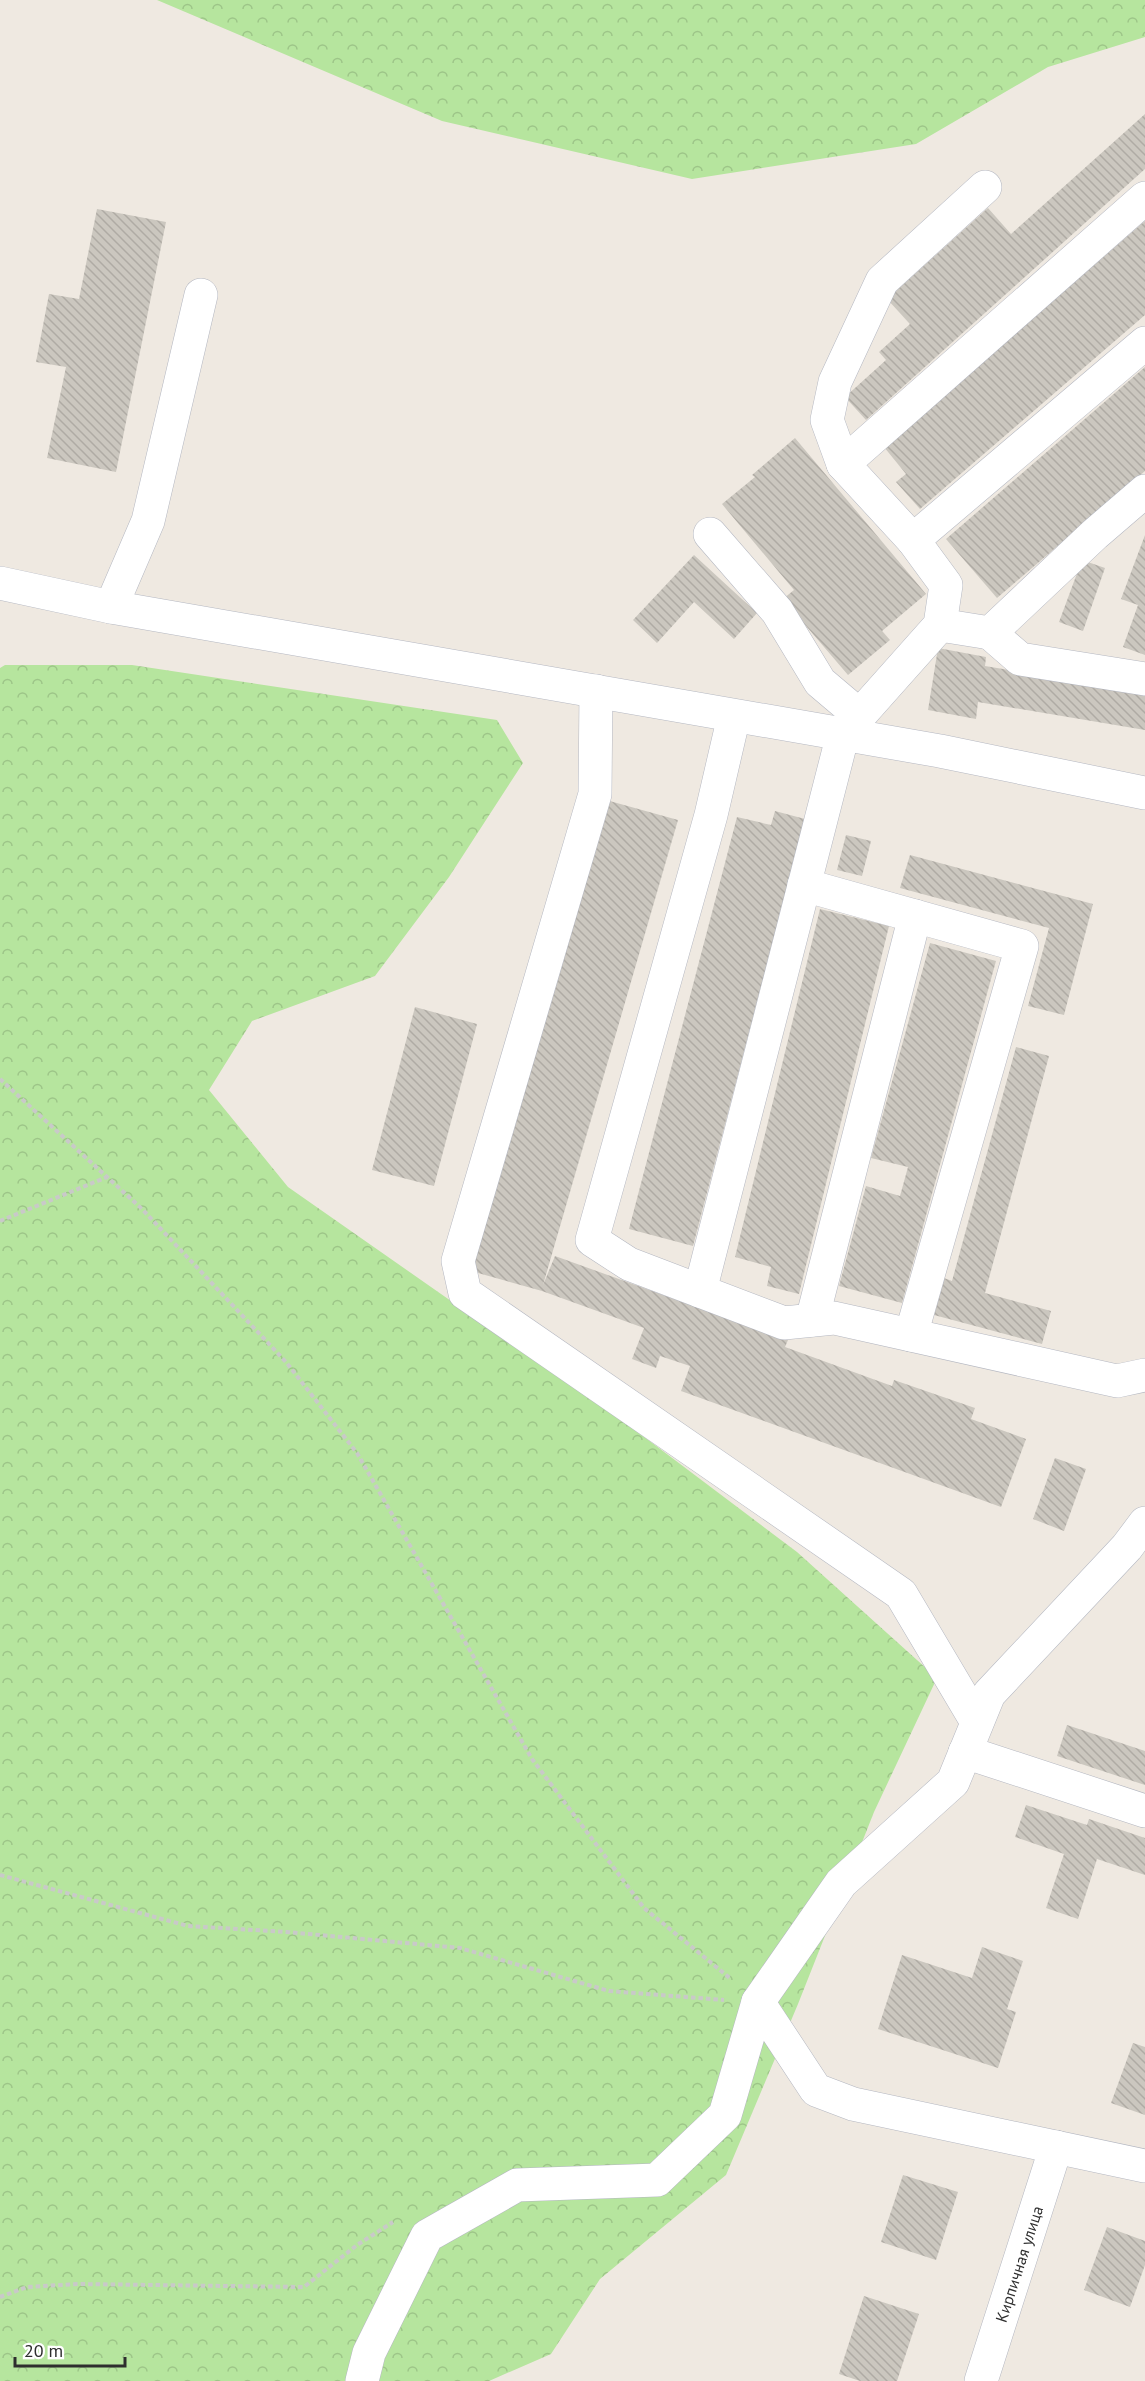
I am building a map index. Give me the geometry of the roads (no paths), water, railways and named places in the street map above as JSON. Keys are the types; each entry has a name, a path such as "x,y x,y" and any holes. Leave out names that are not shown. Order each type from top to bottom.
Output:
{"street":[{"path":"700,1291 804,885 851,725 940,625 946,585 913,540 843,464 827,420 835,382 882,281 986,186"},
{"path":"843,464 1145,198"},
{"path":"111,607 148,521 201,295"},
{"path":"913,540 1145,343"},
{"path":"990,633 1095,534 1145,491"},
{"path":"710,534 777,611 820,682 851,725"},
{"path":"0,583 111,607 734,716 851,725 940,751 1145,794"},
{"path":"940,625 990,633 1020,659 1145,679"},
{"path":"596,692 595,794 458,1262 465,1293 901,1594 978,1722"},
{"path":"734,716 711,815 592,1240 629,1264 784,1323 834,1318 1118,1381 1145,1375"},
{"path":"804,885 1022,946 911,1335"},
{"path":"812,1320 915,916"},
{"path":"362,2381 369,2354 427,2236 517,2185 657,2180 725,2115 758,2002 841,1883 953,1782 989,1694 1127,1548 1145,1523"},
{"path":"965,1752 1145,1812"},
{"path":"758,2002 816,2090 853,2104 1145,2166"},
{"name":"Кирпичная улица","path":"981,2381 1056,2147"}]}
